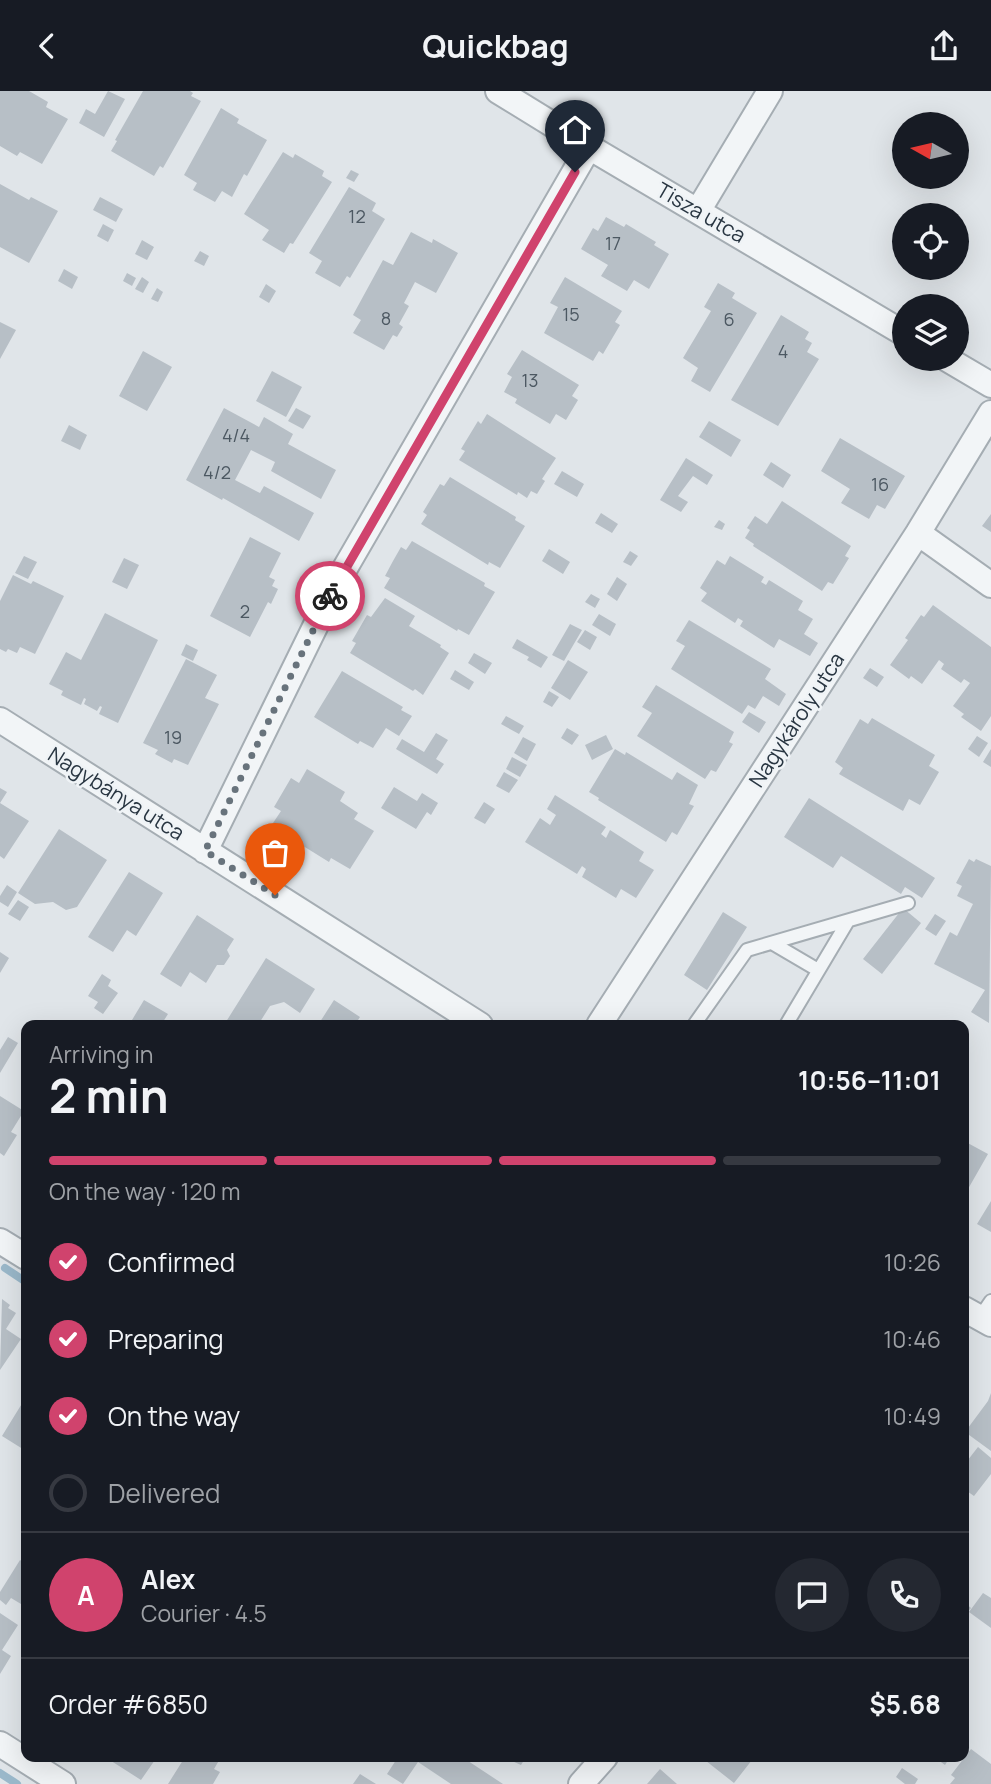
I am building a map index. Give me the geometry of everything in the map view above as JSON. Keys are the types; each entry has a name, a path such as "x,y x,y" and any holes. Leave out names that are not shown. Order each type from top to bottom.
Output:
{"street":[{"name":"Tisza utca","path":"498,91 589,148 892,326"},
{"path":"698,211 771,91"},
{"path":"205,851 337,582 589,148"},
{"path":"967,371 991,385"},
{"name":"Nagykároly utca","path":"602,1020 918,533 991,414"},
{"path":"918,533 991,585"},
{"name":"Nagybánya utca","path":"0,720 472,1020"},
{"path":"0,1241 21,1254"},
{"path":"0,1744 21,1757"},
{"path":"28,1762 63,1784"},
{"path":"581,1784 600,1762"}],"lane":[{"path":"698,1020 747,950 908,903"},
{"path":"789,1020 848,921"},
{"path":"772,943 818,970"}],"building":[{"path":"0,91 29,91 48,102 46,107 68,119 42,164 20,152 17,156 0,146"},
{"path":"108,91 125,99 104,137 79,123 86,109 95,114"},
{"path":"143,91 190,91 193,93 191,96 201,101 163,168 160,166 154,176 111,151"},
{"path":"221,108 239,119 237,123 267,140 232,197 222,191 215,202 193,190 197,183 184,175"},
{"path":"283,152 293,158 295,154 324,171 322,176 332,182 293,244 290,243 284,253 262,240 269,230 244,214"},
{"path":"351,170 359,174 354,182 346,178"},
{"path":"0,184 29,200 31,197 58,211 29,263 0,247"},
{"path":"349,187 376,203 372,211 385,219 350,278 347,276 340,287 315,273 322,261 309,253"},
{"path":"100,197 123,209 116,222 93,210"},
{"path":"606,217 624,227 626,224 656,242 654,245 669,254 649,289 634,280 627,291 601,276 608,265 581,249 593,228 598,231"},
{"path":"103,224 114,230 108,242 97,236"},
{"path":"411,232 432,243 433,239 458,253 436,293 415,282 404,303 409,306 399,324 403,327 397,337 393,335 384,350 353,333 361,320 353,315 383,260 393,265"},
{"path":"142,240 154,247 147,260 135,254"},
{"path":"200,251 209,256 204,266 194,261"},
{"path":"64,269 78,277 72,289 58,281"},
{"path":"127,273 136,278 132,286 123,281"},
{"path":"142,277 149,282 143,293 135,289"},
{"path":"565,277 622,311 615,322 620,325 603,354 599,351 593,361 544,333 558,307 550,303"},
{"path":"718,283 735,293 732,298 757,313 710,392 691,381 698,368 683,358 711,311 704,307"},
{"path":"266,284 276,291 269,303 259,297"},
{"path":"157,288 163,292 158,302 151,299"},
{"path":"781,315 809,332 805,339 812,343 807,352 819,359 778,426 731,400"},
{"path":"0,322 16,330 0,359"},
{"path":"522,350 579,385 572,396 578,400 566,420 556,414 550,424 515,403 517,399 504,392 512,377 507,374"},
{"path":"143,351 172,367 147,411 119,396"},
{"path":"272,371 302,387 286,417 256,401"},
{"path":"224,408 259,427 264,417 293,434 288,444 336,470 321,499 271,471 275,462 251,450 235,480 260,493 264,486 314,513 299,541 186,480"},
{"path":"296,408 311,416 303,429 288,421"},
{"path":"487,414 556,458 542,479 545,481 537,494 531,491 527,498 518,492 517,495 459,460 465,451 461,449 478,421 481,424"},
{"path":"709,421 741,440 731,457 699,437"},
{"path":"69,425 87,435 80,450 61,441"},
{"path":"840,438 905,476 885,509 877,505 869,519 841,503 850,489 821,471"},
{"path":"686,458 713,475 707,485 693,476 678,496 688,502 681,512 660,500"},
{"path":"771,462 791,475 783,488 763,475"},
{"path":"562,471 584,484 577,497 554,484"},
{"path":"450,477 516,517 515,520 525,526 500,568 489,562 488,565 421,524 427,515 423,512 440,484 444,486"},
{"path":"782,501 851,546 845,556 849,558 833,584 828,582 822,591 745,538 750,530 747,528 755,516 767,524"},
{"path":"601,513 618,524 612,533 595,523"},
{"path":"991,514 991,532 982,526"},
{"path":"719,520 725,524 722,530 714,527"},
{"path":"250,537 281,553 269,577 275,580 272,586 278,589 250,637 210,616"},
{"path":"412,541 485,583 484,586 495,592 469,635 458,629 457,631 384,588 390,578 385,576 401,547 406,550"},
{"path":"549,549 570,562 563,574 542,561"},
{"path":"630,551 638,556 631,566 623,562"},
{"path":"24,556 37,562 28,579 15,573"},
{"path":"730,556 764,577 761,582 766,585 769,580 803,601 798,610 813,619 804,634 818,643 810,656 779,639 774,648 740,626 743,621 738,618 735,623 701,601 707,593 700,588 717,560 725,565"},
{"path":"124,558 139,565 127,589 112,582"},
{"path":"13,575 64,596 35,654 20,647 17,653 0,649 0,601"},
{"path":"617,577 627,584 617,601 607,594"},
{"path":"591,594 600,599 595,608 585,602"},
{"path":"385,598 415,616 409,626 441,645 440,647 449,653 423,695 350,653 356,643 352,641 367,615 371,617"},
{"path":"933,605 991,647 991,716 981,731 961,717 964,714 953,706 970,683 964,679 961,683 941,669 944,664 939,660 922,684 911,676 909,679 890,665 908,640 905,638 921,615 924,617"},
{"path":"105,613 158,640 118,723 99,714 102,707 97,711 84,704 84,698 81,705 61,695 63,691 49,684 66,652 81,660"},
{"path":"599,614 616,624 610,636 592,625"},
{"path":"689,620 771,669 765,679 786,694 779,706 763,696 755,709 748,705 742,714 671,669 685,646 676,641"},
{"path":"570,624 582,630 564,661 552,655"},
{"path":"585,630 597,637 590,650 577,642"},
{"path":"517,639 548,657 541,668 527,660 529,657 512,648"},
{"path":"186,644 198,650 193,661 181,655"},
{"path":"474,653 492,663 485,674 468,663"},
{"path":"186,659 217,675 205,698 219,704 188,765 174,759 172,763 155,754 158,750 143,743"},
{"path":"568,660 588,672 570,700 551,688"},
{"path":"870,668 884,677 877,687 863,678"},
{"path":"455,670 474,682 469,690 450,679"},
{"path":"342,671 403,707 401,710 412,716 399,736 386,728 373,748 360,741 358,744 314,717"},
{"path":"656,685 734,732 729,742 733,744 716,772 711,770 705,779 637,736 652,713 642,707"},
{"path":"549,691 559,697 552,707 543,702"},
{"path":"749,712 766,722 759,733 742,722"},
{"path":"506,716 524,726 519,734 501,724"},
{"path":"872,718 935,755 929,766 939,772 920,805 909,799 903,811 839,774 843,768 835,762 860,719 868,724"},
{"path":"567,728 579,735 572,745 561,738"},
{"path":"436,733 448,740 436,759 444,764 437,774 396,749 402,739 424,752"},
{"path":"606,735 613,749 592,760 585,745"},
{"path":"977,736 988,743 979,757 968,749"},
{"path":"523,737 536,744 527,761 514,753"},
{"path":"615,749 625,755 626,752 672,780 677,772 698,785 689,804 694,806 677,835 672,832 666,842 589,792"},
{"path":"991,749 991,767 983,762"},
{"path":"512,757 527,765 520,777 506,769"},
{"path":"307,769 345,792 340,801 358,813 354,819 374,831 350,869 331,858 329,862 271,826 281,811 274,807 291,778 299,783"},
{"path":"504,772 518,780 509,793 496,786"},
{"path":"394,787 417,801 422,793 438,803 431,815 427,812 416,829 381,808"},
{"path":"0,788 7,792 0,803"},
{"path":"555,795 606,827 601,834 606,838 610,830 644,852 639,861 654,870 636,898 621,889 616,898 582,877 586,869 582,866 577,874 525,842 540,818 550,825 556,815 547,809"},
{"path":"809,798 935,878 922,898 905,887 901,894 841,856 833,868 784,837"},
{"path":"484,802 495,809 485,824 474,818"},
{"path":"0,803 29,821 4,859 0,856"},
{"path":"59,829 107,860 77,907 66,910 53,902 35,904 18,893"},
{"path":"969,859 974,862 976,859 991,866 989,1023 971,1012 985,990 934,964 950,932 957,936 973,904 957,896 962,886 956,883"},
{"path":"129,872 163,893 136,936 127,930 113,952 88,937"},
{"path":"7,885 17,892 8,907 0,902 0,896"},
{"path":"18,900 29,907 20,921 8,914"},
{"path":"903,908 921,923 882,974 863,959"},
{"path":"723,912 747,927 707,990 684,975"},
{"path":"935,914 946,921 936,936 925,929"},
{"path":"197,915 234,939 227,950 230,956 224,965 217,965 206,983 190,972 181,987 160,974"},
{"path":"0,952 9,958 0,973"},
{"path":"266,958 315,989 300,1013 284,1002 270,1006 261,1020 227,1020"},
{"path":"102,974 111,980 108,986 118,993 103,1014 94,1008 98,1002 88,996"},
{"path":"144,1000 168,1014 164,1020 132,1020"},
{"path":"334,1000 360,1017 358,1020 321,1020"},
{"path":"8,1037 18,1043 0,1073 0,1050"},
{"path":"0,1096 21,1109 21,1116 11,1132 17,1135 4,1156 0,1153"},
{"path":"969,1144 988,1154 969,1187"},
{"path":"991,1201 991,1232 977,1224"},
{"path":"2,1299 10,1305 8,1308 16,1313 6,1329 21,1339 0,1370"},
{"path":"991,1393 991,1451 969,1435 969,1427"},
{"path":"21,1405 21,1448 2,1436"},
{"path":"978,1447 991,1458 991,1474 974,1496 969,1492 969,1459"},
{"path":"20,1560 21,1604 11,1598 6,1605 0,1600 0,1592"},
{"path":"983,1593 991,1598 991,1628 969,1612"},
{"path":"0,1613 18,1625 2,1650 11,1656 0,1674"},
{"path":"971,1749 991,1764 991,1784 950,1784 955,1778 951,1775 961,1762 969,1762"},
{"path":"113,1762 154,1762 141,1780"},
{"path":"182,1762 218,1762 214,1769 220,1772 213,1784 168,1784"},
{"path":"395,1762 418,1762 403,1784 387,1774"},
{"path":"418,1762 470,1762 503,1784 451,1784"},
{"path":"707,1762 750,1762 734,1783"},
{"path":"902,1768 918,1779 915,1784 905,1784 896,1777"},
{"path":"660,1769 677,1784 647,1784"},
{"path":"360,1774 376,1784 353,1784"}],"waterway":[{"path":"5,1268 21,1279"},
{"path":"0,1773 17,1784"}],"way so far":[{"path":"275,895 205,851 330,596"}],"route":[{"path":"330,596 575,172"}]}
